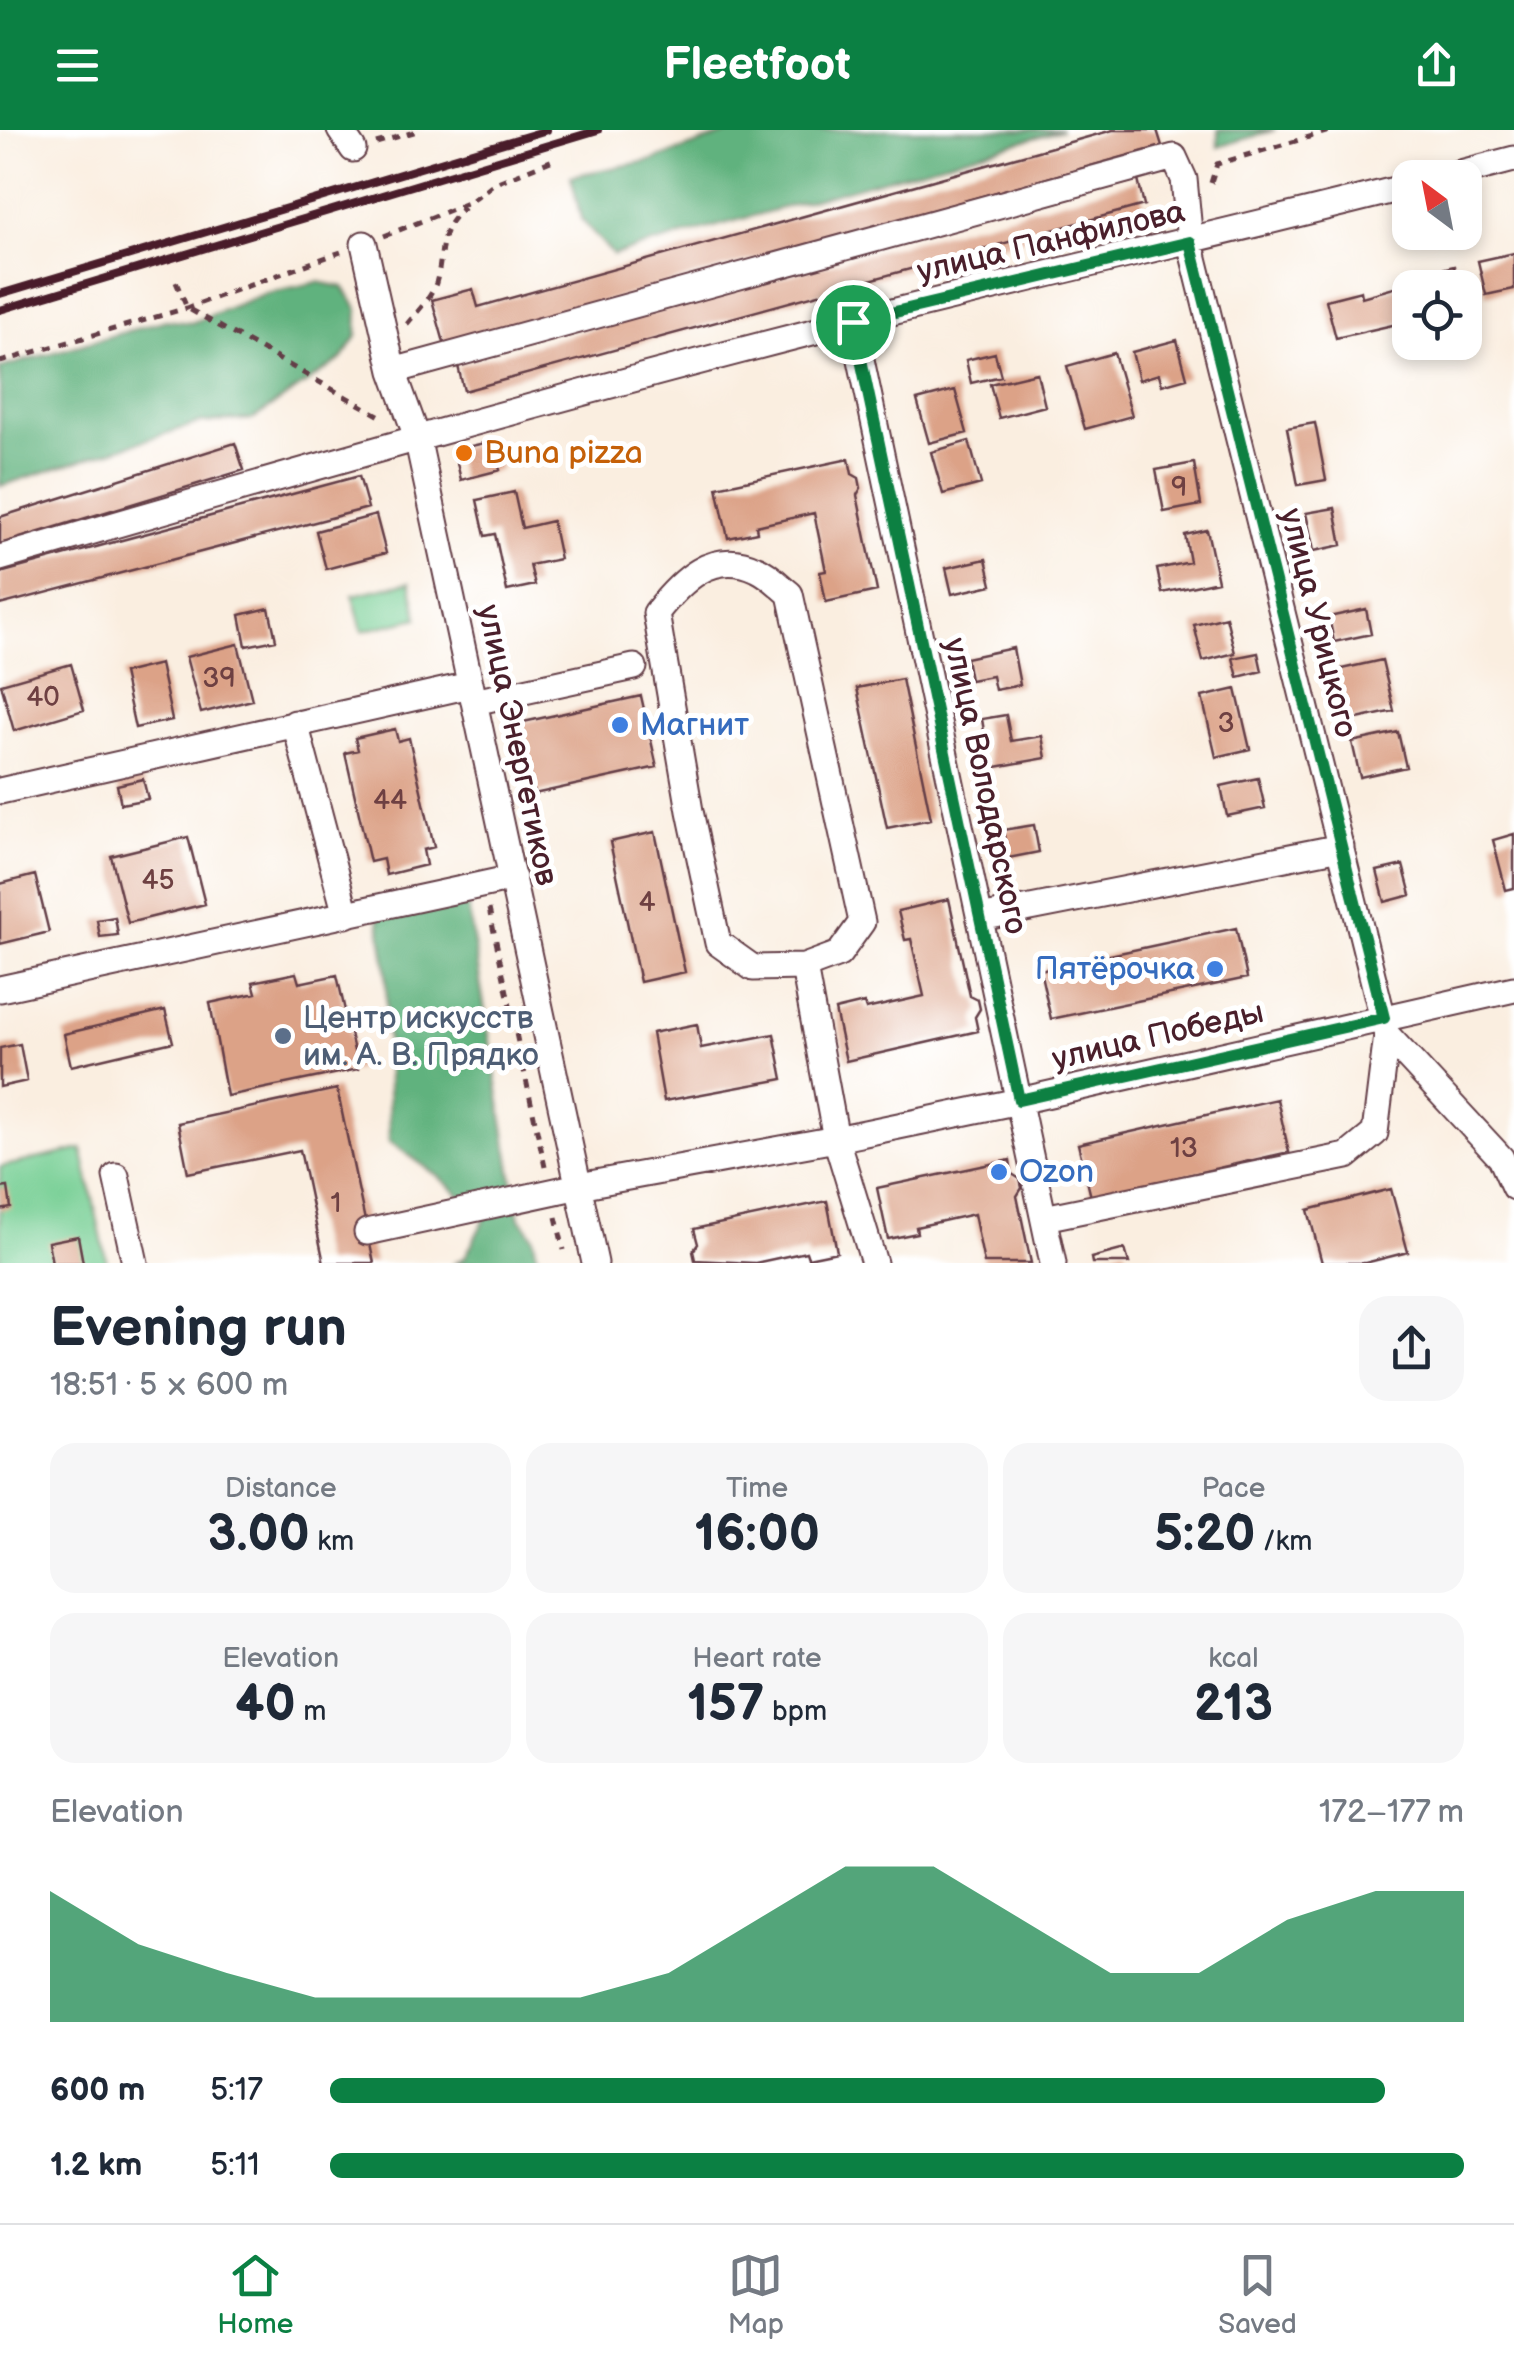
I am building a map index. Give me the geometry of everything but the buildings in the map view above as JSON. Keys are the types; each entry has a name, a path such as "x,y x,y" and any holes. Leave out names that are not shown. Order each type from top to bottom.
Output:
{"street":[{"name":"улица Урицкого","path":"393,371 1174,156 1184,179 1190,242 1385,1027"},
{"path":"1482,167 1514,159"},
{"name":"улица Панфилова","path":"0,558 417,437 853,322 1392,191"},
{"name":"улица Энергетиков","path":"364,244 393,371 417,437 595,1263"},
{"name":"улица Володарского","path":"853,322 1054,1263"},
{"path":"720,562 757,568 790,594 862,922 839,954 804,967 754,968 718,943 690,811 656,613 680,582 720,562"},
{"path":"0,790 295,723 634,667"},
{"path":"295,723 346,915"},
{"path":"980,918 1341,847"},
{"path":"0,988 512,878"},
{"path":"804,967 836,1139 874,1263"},
{"name":"улица Победы","path":"367,1232 579,1186 836,1139 1385,1027 1514,988"},
{"path":"1385,1027 1501,1158 1514,1186"},
{"path":"1044,1218 1347,1156 1375,1133 1385,1027"},
{"path":"116,1176 135,1263"}],"path":[{"path":"347,140 420,130"},
{"path":"1206,196 1217,164 1333,130"},
{"path":"387,343 434,288 441,242 450,219 493,184 558,158"},
{"path":"0,362 187,308 470,202"},
{"path":"176,282 187,308 417,437"},
{"path":"483,885 566,1263"}],"green space":[{"path":"738,130 1062,130 613,255 581,219 571,176 653,160"},
{"path":"1218,130 1275,130 1218,147"},
{"path":"318,282 343,287 358,309 357,336 343,358 253,419 199,423 0,486 0,368 166,320 191,323 266,293"},
{"path":"410,582 418,618 362,631 353,595"},
{"path":"465,889 520,1218 533,1236 539,1263 455,1263 465,1257 485,1218 438,1176 389,1141 386,966 377,908"},
{"path":"82,1149 107,1263 0,1263 0,1167"}],"railway":[{"path":"0,294 547,130"},
{"path":"0,310 598,130"}],"place":[{"name":"Buna pizza","path":"464,453"},
{"name":"Магнит","path":"620,725"},
{"name":"Пятёрочка","path":"1215,969"},
{"name":"Центр искусств им. А. В. Прядко","path":"283,1036"},
{"name":"Ozon","path":"999,1172"}],"route":[{"path":"1190,242 1384,1018 1019,1100 853,322 1190,242"}]}
